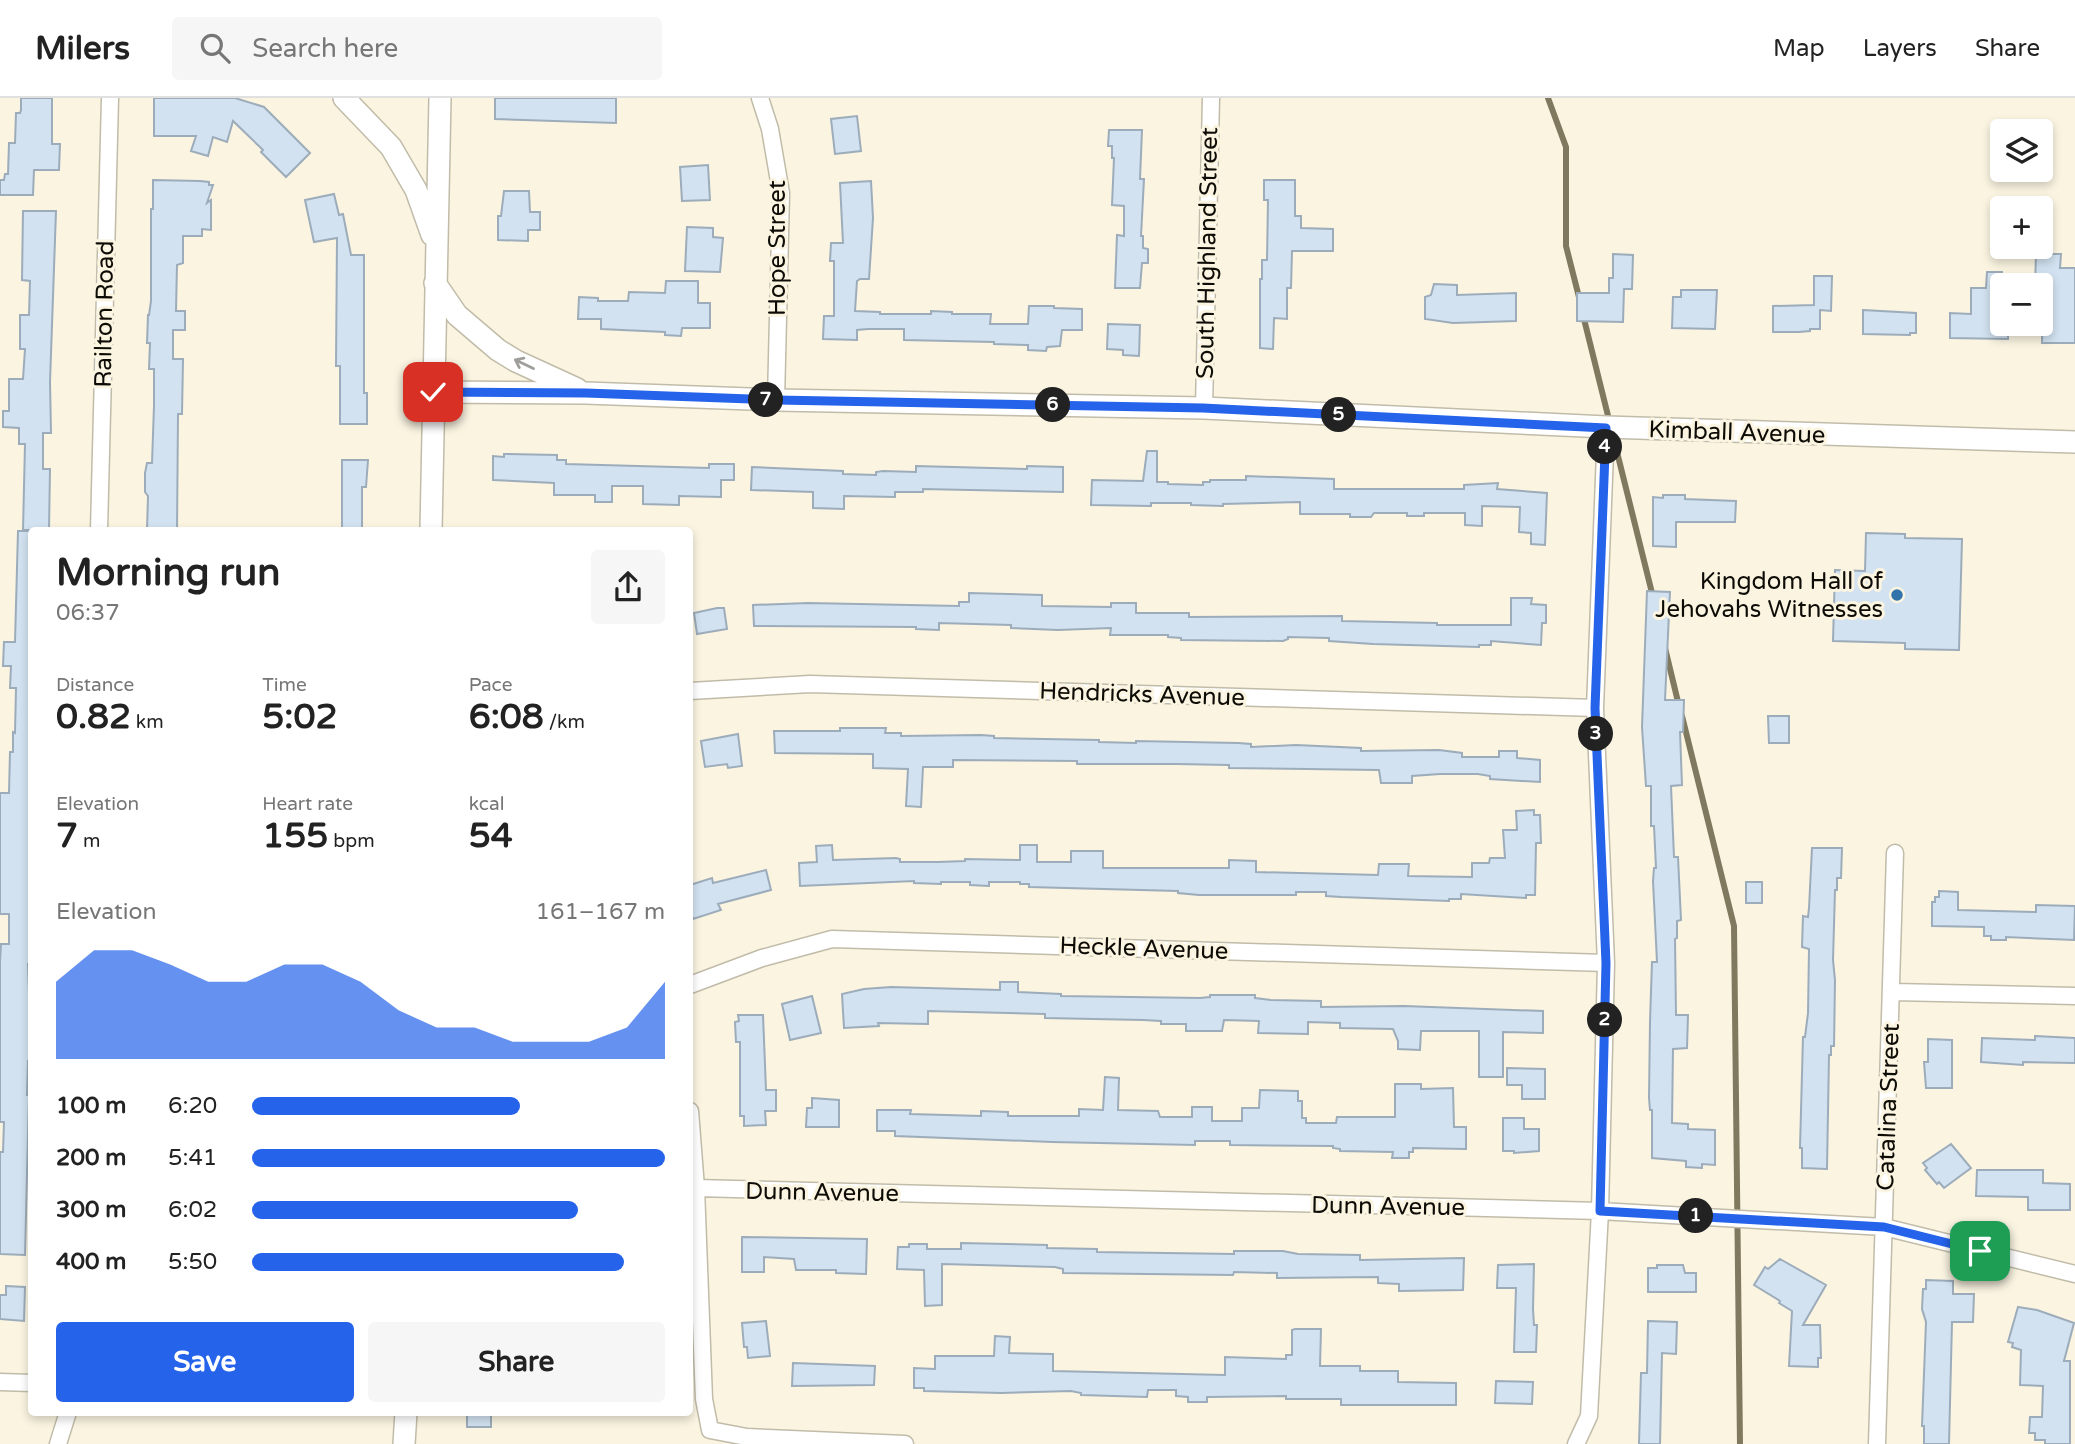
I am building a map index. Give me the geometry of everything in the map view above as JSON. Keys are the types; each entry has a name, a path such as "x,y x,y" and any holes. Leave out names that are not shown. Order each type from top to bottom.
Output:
{"main road":[{"path":"344,98 391,147 416,190 436,249"},
{"path":"430,527 440,98"},
{"path":"435,283 457,315 498,350 586,393"},
{"name":"Kimball Avenue","path":"433,392 586,393 776,400 1203,408 1606,428 2075,442"},
{"path":"404,1444 406,1416"}],"street":[{"name":"Railton Road","path":"99,527 110,98"},
{"name":"Hope Street","path":"760,98 770,130 781,193 776,400"},
{"name":"South Highland Street","path":"1203,408 1211,98"},
{"path":"1576,1444 1589,1416 1600,1211 1606,963 1595,708 1606,428"},
{"name":"Hendricks Avenue","path":"693,691 810,684 1595,708"},
{"name":"Catalina Street","path":"1877,1444 1893,992 1895,853"},
{"name":"Heckle Avenue","path":"693,984 762,958 832,939 1606,963"},
{"path":"1893,992 2075,996"},
{"path":"693,1150 704,1399 710,1430 747,1437 905,1444"},
{"name":"Dunn Avenue","path":"696,1188 1600,1211 1884,1227 2075,1274"},
{"path":"0,1382 28,1383"},
{"path":"58,1444 67,1416"}],"building":[{"path":"21,98 52,98 52,144 60,144 59,170 34,170 33,195 0,195 0,180 4,180 5,174 8,174 9,143 15,143 16,113 21,110"},
{"path":"154,98 235,98 264,107 310,153 286,177 233,121 227,142 213,137 208,156 191,151 196,136 154,136"},
{"path":"495,98 616,98 616,123 495,119"},
{"path":"857,116 861,151 835,154 831,119"},
{"path":"1109,130 1142,130 1140,179 1144,179 1141,236 1143,248 1148,249 1148,263 1142,263 1140,288 1115,288 1117,235 1124,236 1124,206 1112,205 1114,158 1112,146 1108,146"},
{"path":"708,165 710,200 682,201 680,167"},
{"path":"153,180 200,181 213,185 207,203 211,200 211,230 202,229 202,236 183,236 183,263 177,265 176,311 185,311 185,330 173,330 173,359 183,359 182,414 178,414 177,527 147,527 148,496 145,492 145,473 147,463 152,463 154,406 154,369 149,369 150,343 147,343 151,301"},
{"path":"1264,180 1295,180 1295,216 1301,216 1301,228 1333,229 1333,251 1292,251 1291,288 1287,288 1287,319 1274,318 1273,349 1260,348 1260,279 1262,260 1267,260 1268,200 1264,200"},
{"path":"871,181 873,218 869,279 857,281 855,311 880,314 931,314 931,311 991,314 990,324 1028,324 1029,306 1054,306 1082,309 1082,330 1062,330 1060,346 1047,347 1046,351 1028,350 1028,345 994,342 904,340 904,329 857,330 857,340 823,339 824,316 834,316 834,261 830,261 831,243 843,243 840,183"},
{"path":"504,191 529,191 530,212 540,212 540,230 528,230 528,241 498,240 498,216 501,216"},
{"path":"334,194 339,215 343,214 351,255 364,255 364,393 367,393 367,424 340,424 340,366 336,366 337,238 314,242 305,200"},
{"path":"23,211 56,211 50,382 51,433 43,433 43,469 50,469 49,527 28,527 28,530 23,530 25,444 19,444 19,428 3,427 3,411 9,411 9,379 23,379 25,349 20,349 20,315 29,315 30,281 22,280"},
{"path":"687,227 713,228 713,237 723,238 720,272 685,271"},
{"path":"1613,254 1633,255 1632,289 1624,289 1623,322 1577,321 1577,293 1609,293 1609,278 1613,278"},
{"path":"2053,254 2061,254 2060,268 2075,268 2075,343 2042,343 2042,336 2053,336 2053,273 2035,273 2036,259 2053,259"},
{"path":"1987,272 2002,272 1990,273 1990,336 2008,336 2008,339 1950,338 1950,313 1971,314 1971,288 1986,288"},
{"path":"1814,276 1832,276 1831,311 1820,310 1820,329 1773,332 1773,306 1814,305"},
{"path":"666,281 698,281 698,303 710,303 710,328 682,328 681,336 665,335 665,332 601,329 601,319 578,319 579,297 598,298 598,301 628,301 629,292 665,293"},
{"path":"1434,284 1457,285 1457,295 1516,293 1516,321 1453,323 1425,319 1425,297 1431,295"},
{"path":"1681,290 1717,290 1715,329 1672,328 1673,297 1681,297"},
{"path":"1863,310 1916,313 1916,333 1863,334"},
{"path":"1108,324 1140,325 1139,356 1123,355 1123,350 1107,349"},
{"path":"1147,451 1157,451 1157,482 1168,484 1203,485 1203,482 1210,480 1246,480 1246,476 1334,479 1334,489 1464,489 1464,485 1498,483 1497,489 1547,493 1545,545 1531,544 1531,533 1519,532 1520,507 1482,506 1482,526 1465,525 1465,513 1424,513 1424,516 1407,516 1407,513 1374,513 1371,517 1350,517 1350,514 1300,514 1300,502 1223,506 1191,503 1151,503 1151,506 1091,505 1092,480 1143,481"},
{"path":"504,454 557,455 557,460 566,460 566,464 709,468 709,464 734,464 734,480 721,480 721,497 679,496 679,505 643,504 643,486 612,486 612,502 595,502 595,495 554,495 554,483 493,480 493,456 504,457"},
{"path":"342,460 368,460 366,487 362,487 362,527 342,527"},
{"path":"916,466 1027,469 1027,466 1063,467 1063,492 923,489 923,492 895,492 895,497 844,496 844,509 813,508 813,492 751,490 752,467 876,475 876,472 883,471 916,472"},
{"path":"1663,495 1685,495 1685,499 1736,501 1735,522 1676,522 1676,547 1653,546 1653,497 1663,498"},
{"path":"18,531 28,531 28,1135 25,1255 0,1254 0,1152 3,1152 4,1122 0,1122 0,962 1,944 9,944 9,914 0,914 0,793 9,793 16,688 10,688 11,666 3,666 4,642 15,642"},
{"name":"Kingdom Hall of Jehovahs Witnesses","path":"1866,533 1905,534 1905,538 1962,539 1959,650 1905,649 1905,643 1833,641 1835,570 1865,571"},
{"path":"1647,591 1670,592 1665,700 1684,700 1683,732 1680,732 1682,785 1671,786 1674,857 1678,857 1681,920 1677,921 1675,939 1676,1015 1688,1015 1687,1048 1673,1049 1672,1123 1688,1124 1688,1129 1715,1130 1715,1165 1702,1164 1702,1168 1686,1167 1686,1161 1652,1158 1652,1110 1649,1098 1650,1022 1652,962 1657,962 1653,881 1656,868 1654,826 1651,826 1651,786 1646,786 1642,727"},
{"path":"969,593 1042,595 1042,606 1111,607 1111,603 1136,603 1136,613 1189,613 1189,617 1342,616 1342,621 1437,625 1511,625 1511,598 1532,598 1531,604 1546,605 1546,623 1542,623 1541,645 1491,641 1491,645 1479,647 1373,644 1329,641 1329,638 1288,637 1283,641 1181,640 1168,635 1110,635 1111,628 1058,630 1011,628 1011,625 939,623 939,630 916,627 754,626 753,605 808,603 959,606 959,602 969,602"},
{"path":"724,608 727,629 697,634 694,613"},
{"path":"1768,716 1789,716 1789,743 1769,743"},
{"path":"840,728 886,728 885,733 901,733 901,736 981,735 994,738 1099,742 1238,743 1251,744 1251,747 1296,745 1361,748 1361,751 1439,750 1462,753 1462,757 1499,757 1499,751 1517,751 1517,758 1540,760 1540,782 1490,779 1490,776 1478,774 1440,774 1412,776 1412,783 1381,783 1379,770 953,760 953,767 923,767 921,807 906,806 908,769 873,768 873,754 775,753 774,731 840,731"},
{"path":"738,734 742,766 728,768 727,764 705,767 701,741"},
{"path":"1534,810 1534,815 1540,815 1541,843 1536,843 1535,895 1526,895 1526,898 1461,894 1461,899 1449,901 1326,896 1326,892 1296,892 1296,895 1199,895 1178,891 1029,887 1029,884 1020,882 989,882 989,886 970,885 970,882 941,884 914,881 800,886 799,863 817,862 816,846 832,845 833,860 1020,860 1020,845 1037,845 1037,862 1071,862 1071,851 1103,851 1103,868 1229,868 1229,860 1256,861 1256,872 1378,875 1379,864 1409,864 1408,876 1472,877 1472,863 1489,863 1490,858 1505,858 1503,830 1517,830 1516,811"},
{"path":"1812,848 1842,848 1841,878 1837,878 1835,890 1834,1046 1831,1046 1829,1055 1827,1169 1802,1168 1800,1148 1809,949 1802,947 1803,916 1808,917"},
{"path":"766,870 771,890 718,904 721,910 693,919 693,884 712,878 713,883"},
{"path":"1746,882 1762,882 1762,903 1746,903"},
{"path":"1939,891 1958,892 1958,910 2036,912 2036,905 2075,906 2074,940 2006,937 2006,940 1991,940 1991,936 1984,936 1984,927 1932,926 1932,902 1935,902 1935,897 1939,897"},
{"path":"1000,982 1018,982 1018,992 1061,996 1200,998 1210,995 1255,995 1255,998 1271,1000 1321,1001 1321,1007 1404,1006 1543,1011 1543,1033 1503,1032 1503,1077 1479,1077 1479,1031 1421,1031 1420,1050 1398,1049 1393,1029 1340,1028 1340,1023 1308,1022 1308,1034 1258,1033 1259,1021 1224,1020 1222,1031 1186,1031 1186,1024 1161,1024 1161,1021 928,1011 928,1024 878,1023 879,1026 844,1028 842,994 891,987 1000,990"},
{"path":"812,996 821,1033 790,1040 782,1004"},
{"path":"738,1015 763,1015 766,1090 776,1090 776,1111 765,1111 766,1125 744,1126 744,1116 740,1116 740,1042 736,1042 735,1022 739,1021"},
{"path":"2035,1036 2075,1038 2075,1063 2023,1062 2023,1065 1981,1062 1982,1038 2035,1040"},
{"path":"1928,1039 1952,1040 1952,1088 1926,1088 1924,1062 1928,1062"},
{"path":"1507,1068 1545,1069 1545,1099 1522,1099 1522,1085 1507,1085"},
{"path":"1105,1077 1119,1078 1118,1110 1158,1111 1160,1117 1192,1117 1192,1107 1212,1107 1212,1121 1242,1121 1242,1108 1259,1108 1260,1090 1298,1091 1298,1101 1302,1101 1302,1118 1306,1118 1306,1123 1336,1123 1337,1117 1395,1117 1395,1084 1421,1084 1421,1089 1453,1088 1454,1127 1466,1127 1466,1149 1413,1148 1413,1152 1409,1152 1409,1158 1392,1158 1393,1152 1340,1151 1333,1146 1230,1145 1230,1141 1195,1141 1195,1145 1052,1142 895,1136 895,1131 877,1131 877,1110 911,1110 910,1114 981,1116 981,1111 1008,1112 1008,1116 1079,1116 1079,1109 1103,1110"},
{"path":"812,1098 839,1100 839,1127 806,1127 807,1108 812,1108"},
{"path":"1503,1118 1524,1118 1524,1129 1539,1129 1539,1151 1503,1151"},
{"path":"1951,1144 1971,1168 1944,1188 1925,1170 1927,1168 1923,1163"},
{"path":"1977,1170 2043,1170 2043,1183 2070,1184 2070,1210 2028,1210 2028,1197 1976,1196"},
{"path":"742,1237 867,1239 866,1274 836,1273 836,1270 796,1270 794,1259 764,1257 764,1272 742,1272"},
{"path":"961,1243 1047,1245 1047,1248 1097,1249 1097,1252 1234,1254 1234,1251 1283,1251 1298,1254 1360,1255 1360,1260 1464,1258 1463,1290 1399,1291 1399,1284 1378,1283 1378,1277 1277,1278 1277,1273 1234,1272 1233,1275 1063,1273 1063,1269 1055,1267 942,1264 942,1305 925,1306 924,1270 897,1269 898,1247 927,1244 927,1249 961,1249"},
{"path":"1780,1259 1826,1285 1803,1325 1820,1325 1821,1358 1818,1358 1818,1367 1789,1366 1792,1311 1754,1285 1765,1267 1768,1269"},
{"path":"1534,1264 1536,1352 1514,1352 1516,1288 1497,1288 1498,1265"},
{"path":"1657,1265 1683,1265 1685,1273 1696,1273 1696,1292 1648,1292 1648,1268 1657,1268"},
{"path":"1926,1280 1953,1281 1953,1294 1974,1294 1973,1322 1952,1322 1949,1444 1924,1444 1922,1426 1926,1322 1922,1309"},
{"path":"6,1286 25,1287 24,1321 0,1319 0,1295 6,1295"},
{"path":"2018,1307 2037,1310 2074,1323 2064,1361 2070,1361 2070,1444 2045,1444 2045,1440 2035,1440 2035,1433 2029,1433 2030,1417 2042,1417 2043,1386 2020,1385 2021,1350 2012,1347 2013,1343 2008,1342"},
{"path":"766,1321 770,1356 748,1358 742,1323"},
{"path":"1648,1321 1677,1322 1676,1354 1662,1353 1660,1444 1639,1444 1641,1373 1647,1373"},
{"path":"1321,1329 1320,1366 1360,1366 1360,1371 1398,1371 1398,1382 1456,1383 1456,1405 1341,1405 1341,1399 1286,1399 1286,1396 1207,1397 1207,1402 1188,1402 1188,1397 1176,1396 1176,1390 1148,1390 1147,1397 1081,1395 1071,1391 1001,1393 924,1391 924,1388 914,1388 914,1368 935,1369 935,1356 994,1356 995,1336 1010,1337 1009,1353 1053,1354 1053,1371 1225,1375 1225,1357 1286,1359 1286,1355 1292,1355 1292,1330"},
{"path":"793,1363 875,1366 874,1385 792,1386"},
{"path":"1496,1381 1533,1382 1532,1404 1495,1403"},
{"path":"467,1416 491,1416 491,1427 467,1427"}],"waterway":[{"path":"1548,98 1566,147 1566,246 1580,301"},
{"path":"1583,315 1653,597"},
{"path":"1665,648 1679,706"},
{"path":"1682,716 1734,926 1740,1444"}],"place":[{"name":"Kingdom Hall of Jehovahs Witnesses","path":"1897,595"}],"route":[{"path":"433,392 586,393 776,400 1203,408 1606,428 1595,708 1606,963 1600,1211 1884,1227 1980,1251"}]}
